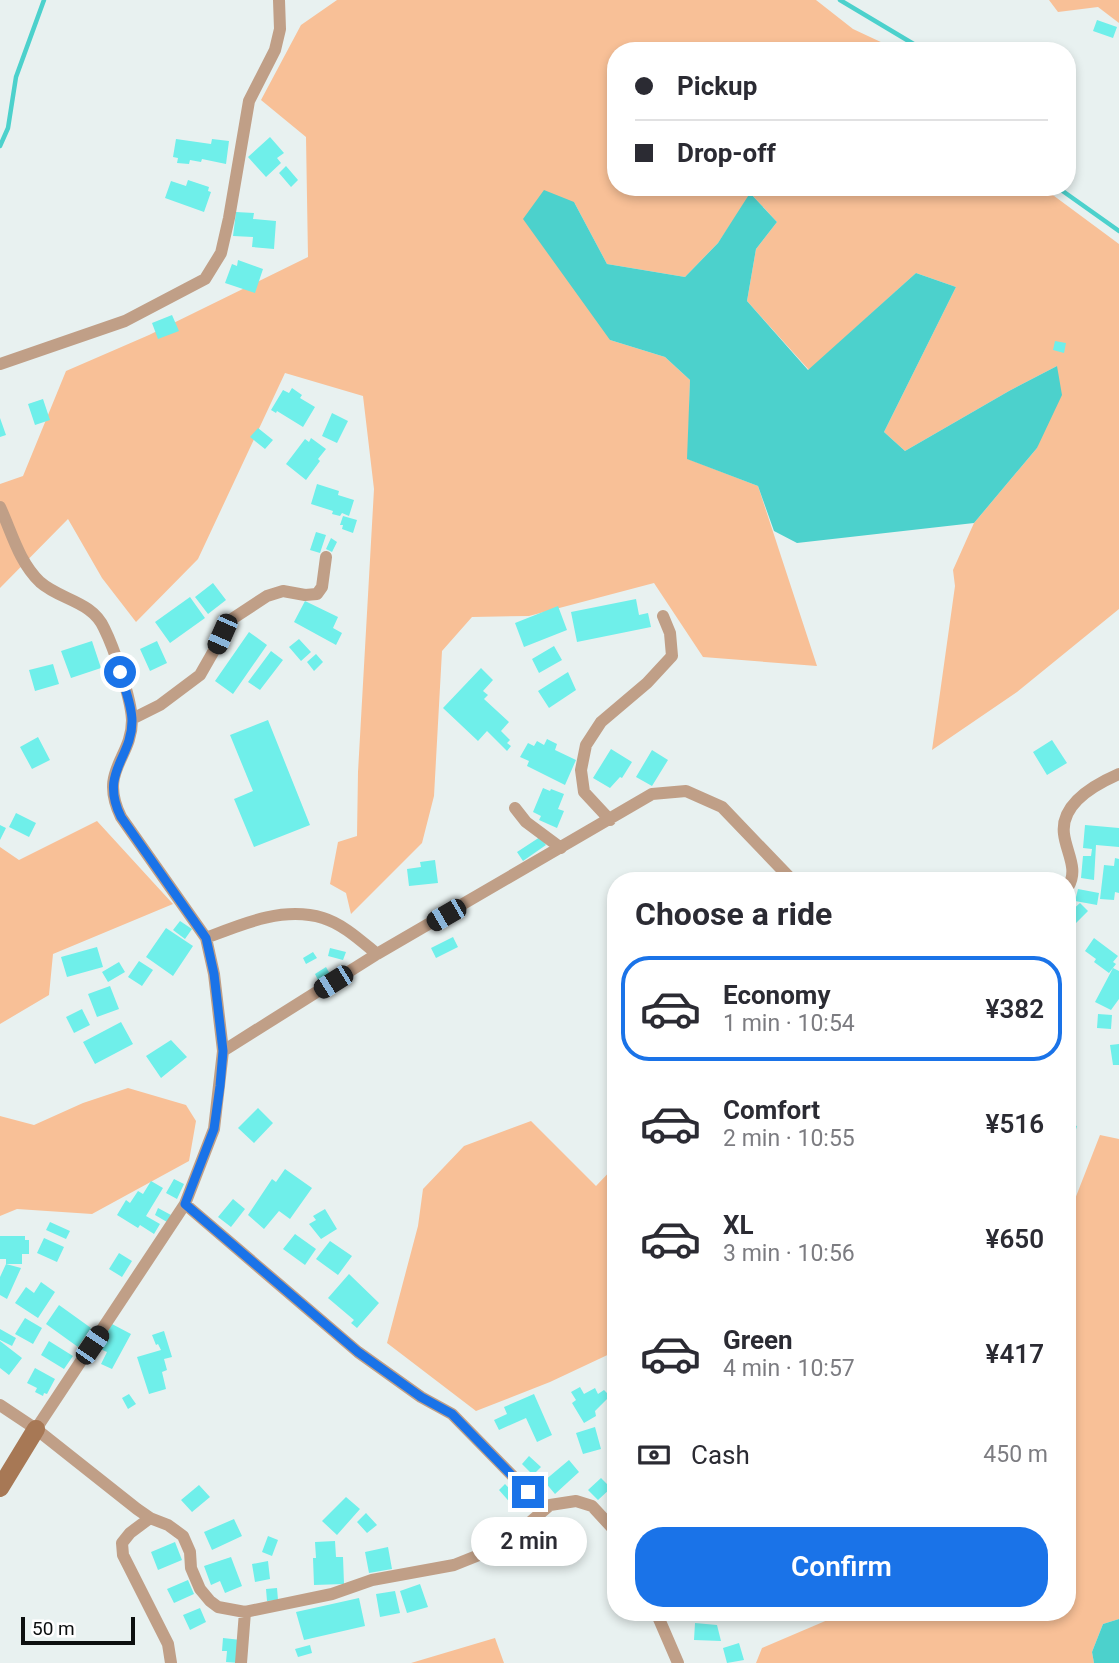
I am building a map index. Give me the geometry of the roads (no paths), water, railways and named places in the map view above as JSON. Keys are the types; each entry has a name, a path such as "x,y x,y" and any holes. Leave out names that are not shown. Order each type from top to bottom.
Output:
{"street":[{"path":"0,364 125,321 205,279 221,253 249,101 275,50 280,29 279,0"},
{"path":"0,508 24,564 42,584 91,610 104,625 132,719 113,784 113,800 121,817 206,938 214,974 223,1051 214,1129 185,1204 0,1488"},
{"path":"132,719 160,705 200,675 232,619 267,596 283,591 317,594 322,587 326,557"},
{"path":"610,820 584,792 581,770 586,745 601,722 647,683 672,656 670,633 663,616"},
{"path":"1072,872 1072,864 1063,832 1069,809 1095,785 1119,774"},
{"path":"223,1051 377,954 652,794 686,791 722,807 784,872"},
{"path":"515,808 526,822 561,848"},
{"path":"206,938 254,920 293,914 323,918 355,935 377,954"},
{"path":"185,1204 358,1352 421,1397 452,1414 545,1509"},
{"path":"0,1405 36,1429 150,1518 169,1525 183,1536 190,1552 191,1568 200,1589 218,1607 245,1612 332,1594 372,1580 453,1565 484,1553 528,1524 550,1505 576,1501 592,1506 607,1522"},
{"path":"150,1518 122,1543 123,1555 167,1644 171,1663"},
{"path":"241,1663 245,1612"},
{"path":"660,1621 678,1663"}],"water":[{"path":"544,190 574,202 607,264 685,277 718,243 748,196 753,196 777,222 756,249 747,301 808,370 916,273 956,287 884,432 905,451 1057,366 1062,395 1037,448 974,523 797,543 774,531 758,486 687,459 690,380 665,357 610,340 523,219"},
{"path":"1119,1619 1119,1663 1094,1663 1092,1652 1103,1624"}],"waterway":[{"path":"0,146 8,128 16,77 44,0"},
{"path":"840,0 910,42"},
{"path":"1070,196 1119,231"}]}
